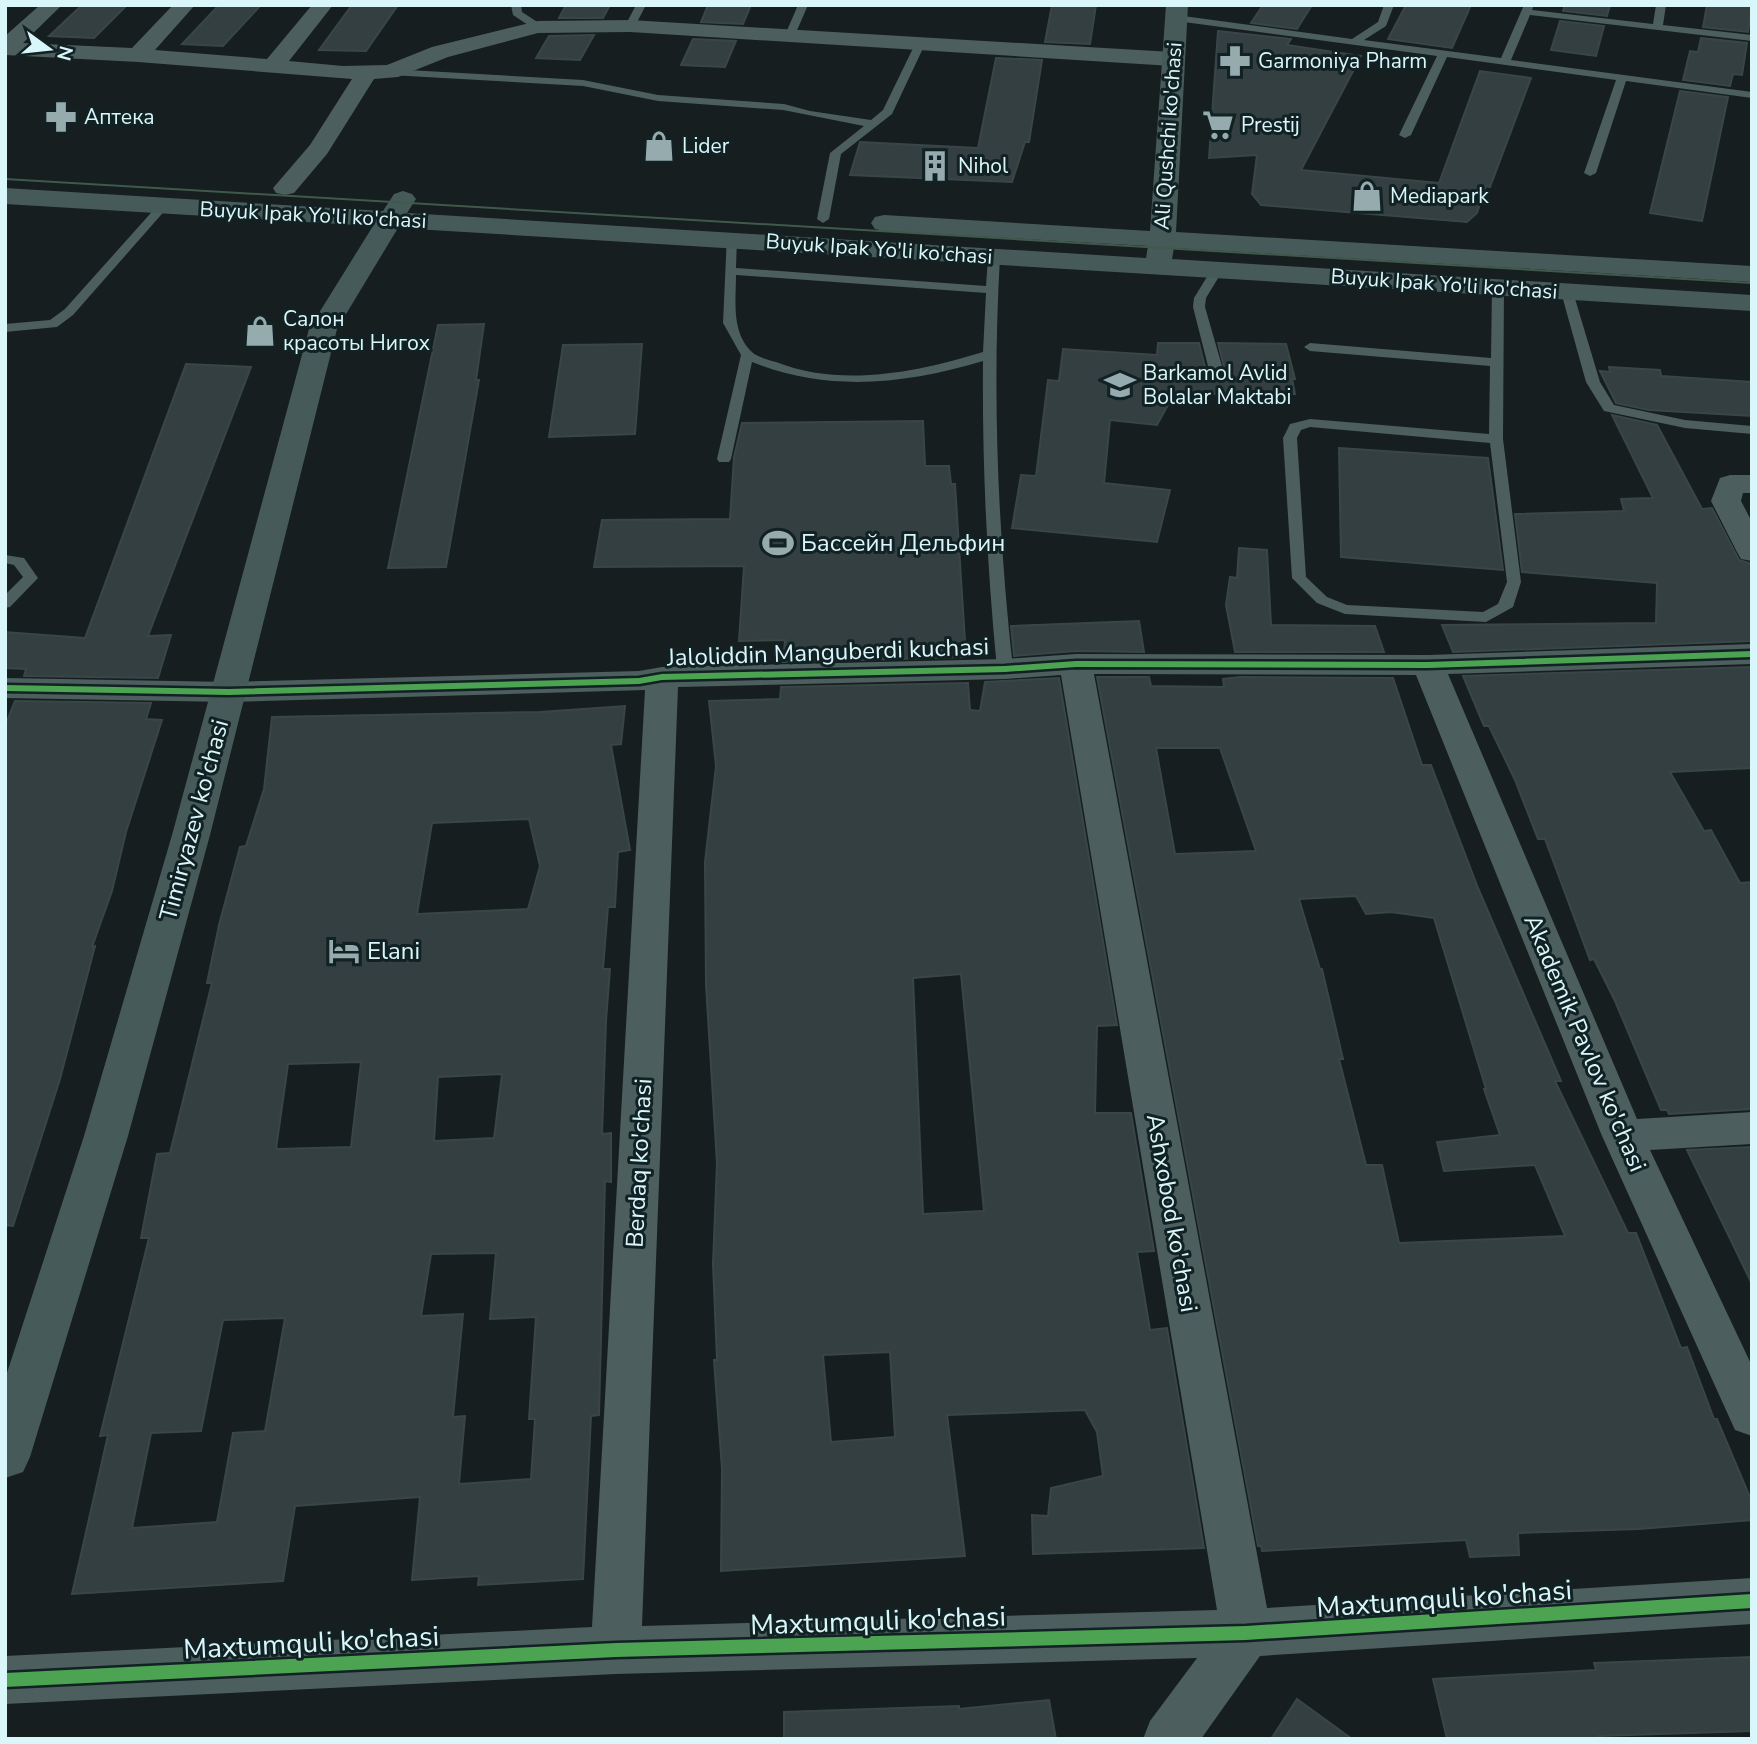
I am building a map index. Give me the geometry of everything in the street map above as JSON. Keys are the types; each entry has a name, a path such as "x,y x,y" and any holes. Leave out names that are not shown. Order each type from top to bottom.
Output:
{"main road":[{"name":"Ali Qushchi ko'chasi","path":"1157,266 1162,240 1176,12"},
{"name":"Buyuk Ipak Yo'li ko'chasi","path":"259,186 312,189"},
{"name":"Buyuk Ipak Yo'li ko'chasi","path":"5,196 162,207 401,201 733,222 994,257 1752,303"},
{"name":"Timiryazev ko'chasi","path":"5,1457 106,1136 229,692 323,329 401,201"},
{"name":"Buyuk Ipak Yo'li ko'chasi","path":"796,218 1752,274"}],"street":[{"path":"5,48 52,5"},
{"path":"138,55 185,5"},
{"path":"273,66 323,5"},
{"path":"5,48 138,55 367,73 390,72 440,52 538,27 630,26 1172,59"},
{"path":"285,187 319,149 367,73"},
{"path":"1752,484 1730,484 1726,501 1752,552"},
{"name":"Jaloliddin Manguberdi kuchasi","path":"5,688 229,692 639,681 662,677 1006,669 1076,664 1428,665 1752,654"},
{"name":"Ashxobod ko'chasi","path":"1076,664 1246,1633"},
{"name":"Akademik Pavlov ko'chasi","path":"1428,665 1623,1136 1752,1416"},
{"name":"Berdaq ko'chasi","path":"616,1650 662,677"},
{"path":"1623,1136 1752,1128"},
{"name":"Maxtumquli ko'chasi","path":"5,1680 616,1650 1246,1633 1752,1601"},
{"path":"1169,1739 1246,1633"}],"lane":[{"path":"516,5 517,13 538,27"},
{"path":"630,26 641,5"},
{"path":"790,35 803,5"},
{"path":"1354,42 1382,24 1389,5"},
{"path":"1657,28 1661,5"},
{"path":"1505,62 1527,9 1657,28 1752,38"},
{"path":"1176,12 1354,42 1752,95"},
{"path":"823,219 836,153 888,113 921,43"},
{"path":"1405,135 1443,54"},
{"path":"390,72 583,83 658,98 784,107 809,114 874,124"},
{"path":"1590,173 1622,78"},
{"path":"5,328 53,324 69,312 162,207"},
{"path":"733,222 729,323 747,355 796,373 883,380 936,372 988,355"},
{"path":"994,257 988,355 996,594 1006,669"},
{"path":"1215,366 1199,307 1200,298 1217,270"},
{"path":"730,271 992,290"},
{"path":"1496,439 1310,423 1295,427 1290,439 1299,578 1322,600 1345,609 1486,617 1505,607 1514,582 1496,439 1498,287"},
{"path":"1567,292 1593,383 1609,408 1685,424 1752,430"},
{"path":"1310,347 1498,363"},
{"path":"724,459 747,355"},
{"path":"5,559 19,561 31,578 5,604"}],"building":[{"path":"82,5 127,5 94,38 49,36"},
{"path":"219,5 261,5 223,46 182,44"},
{"path":"352,5 398,5 366,51 319,50"},
{"path":"566,5 610,5 603,18 559,18"},
{"path":"708,5 751,5 743,24 701,22"},
{"path":"1052,5 1096,5 1090,44 1045,42"},
{"path":"1263,5 1312,5 1297,29 1251,23"},
{"path":"1406,5 1471,5 1452,48 1388,39"},
{"path":"1565,5 1610,5 1607,16 1563,11"},
{"path":"1707,5 1752,5 1748,32 1703,27"},
{"path":"1560,21 1604,26 1596,56 1551,50"},
{"path":"1218,31 1291,39 1287,45 1361,56 1301,170 1439,183 1480,71 1531,78 1490,187 1486,186 1477,213 1467,222 1261,205 1252,194 1257,155 1209,158"},
{"path":"594,35 580,60 536,58 549,36"},
{"path":"1701,38 1747,43 1742,75 1733,74 1730,86 1683,80 1690,51 1698,52"},
{"path":"693,39 736,41 725,67 681,65"},
{"path":"996,58 1042,60 1029,142 1025,142 1012,182 850,175 860,142 978,148"},
{"path":"1680,91 1728,97 1702,221 1650,213"},
{"path":"484,324 476,380 479,380 446,567 388,568 438,325"},
{"path":"1158,343 1199,343 1205,367 1214,372 1224,367 1218,343 1286,344 1295,379 1292,379 1295,394 1208,394 1207,405 1169,403 1157,425 1110,420 1104,483 1170,490 1157,542 1012,528 1021,475 1036,476 1048,380 1059,381 1063,349 1157,355"},
{"path":"642,344 635,434 549,437 563,345"},
{"path":"186,364 251,367 148,636 171,635 158,678 24,676 26,669 5,668 5,632 85,638"},
{"path":"1609,367 1660,370 1661,376 1752,382 1752,416 1649,410 1616,403 1600,371 1610,372"},
{"path":"1612,415 1657,425 1702,509 1712,508 1739,560 1752,564 1752,641 1453,652 1442,625 1656,623 1657,583 1522,572 1515,514 1624,511 1621,499 1653,498"},
{"name":"Бассейн Дельфин","path":"923,421 925,466 949,466 951,484 955,484 966,657 783,662 785,640 739,641 744,566 594,567 602,520 730,519 734,457 742,423"},
{"path":"1339,448 1488,458 1503,570 1341,557"},
{"path":"1239,548 1267,550 1271,625 1375,626 1384,652 1235,652 1226,605 1230,577 1237,578"},
{"path":"1139,621 1144,652 1076,651 1014,656 1011,626"},
{"path":"1752,667 1752,768 1670,772 1704,831 1711,830 1740,883 1752,882 1752,1109 1669,1114 1667,1110 1661,1110 1615,1001 1594,959 1590,960 1545,839 1538,839 1515,780 1489,726 1484,726 1463,676"},
{"path":"1097,677 1149,677 1151,686 1224,687 1223,679 1240,677 1393,678 1422,765 1431,765 1478,888 1561,1081 1555,1081 1628,1233 1636,1233 1681,1348 1687,1347 1714,1419 1717,1419 1752,1502 1752,1520 1639,1529 1518,1533 1519,1555 1470,1557 1466,1540 1262,1551 1261,1546 1258,1546","holes":["1156,748 1220,748 1256,851 1175,854","1356,896 1366,914 1391,912 1434,918 1500,1135 1437,1142 1444,1171 1535,1165 1565,1236 1399,1243 1382,1165 1366,1165 1339,1059 1343,1059 1322,969 1299,899"]},
{"path":"1059,678 1117,1025 1097,1026 1095,1113 1131,1113 1154,1251 1137,1252 1150,1330 1167,1328 1204,1548 1033,1554 1032,1515 1048,1516 1051,1488 1103,1476 1097,1432 1085,1410 947,1415 965,1556 721,1571 722,1469 714,1360 717,1360 713,1264 717,1163 706,985 705,862 716,766 709,701 780,699 781,687 968,683 970,710 980,711 985,682","holes":["961,974 984,1211 923,1214 913,978","890,1352 895,1437 831,1442 823,1355"]},
{"path":"15,701 151,703 146,719 162,720 126,832 112,891 92,947 95,946 60,1079 13,1226 5,1225 5,726"},
{"path":"625,706 621,744 611,745 630,850 618,852 615,907 608,907 603,969 610,969 602,1134 611,1133 611,1182 605,1181 599,1415 591,1416 583,1579 478,1585 479,1576 412,1580 420,1497 295,1506 283,1581 72,1594 108,1435 100,1436 149,1238 141,1238 157,1154 170,1153 212,983 207,983 219,925 240,847 246,846 264,789 272,717 540,712","holes":["529,819 540,866 528,909 417,914 432,823","361,1062 351,1147 276,1149 288,1064","502,1074 494,1138 434,1141 438,1077","496,1253 490,1319 536,1317 529,1419 535,1419 531,1479 459,1484 465,1416 453,1417 463,1314 421,1316 431,1254","285,1318 265,1431 233,1433 217,1522 132,1528 151,1433 201,1431 223,1320"]},
{"path":"1752,1147 1752,1284 1687,1150"},
{"path":"1752,1657 1752,1731 1599,1736 1599,1739 1447,1739 1433,1679 1596,1670 1594,1663"},
{"path":"1297,1699 1352,1739 1271,1739"},
{"path":"1049,1700 1056,1739 784,1739 784,1712 959,1706 959,1709"}],"tram line":[{"path":"5,179 1752,283"}],"cycle path":[{"path":"5,688 229,692 639,681 662,677 1005,669 1076,664 1428,665 1752,654"},
{"path":"5,1680 616,1650 1246,1633 1752,1601"}],"place":[{"name":"Garmoniya Pharm","path":"1235,61"},
{"name":"Аптека","path":"61,117"},
{"name":"Prestij","path":"1218,125"},
{"name":"Lider","path":"659,146"},
{"name":"Nihol","path":"935,166"},
{"name":"Mediapark","path":"1367,196"},
{"name":"Салон красоты Нигох","path":"260,331"},
{"name":"Barkamol Avlid Bolalar Maktabi","path":"1120,385"},
{"name":"Бассейн Дельфин","path":"778,543"},
{"name":"Elani","path":"344,951"}]}
